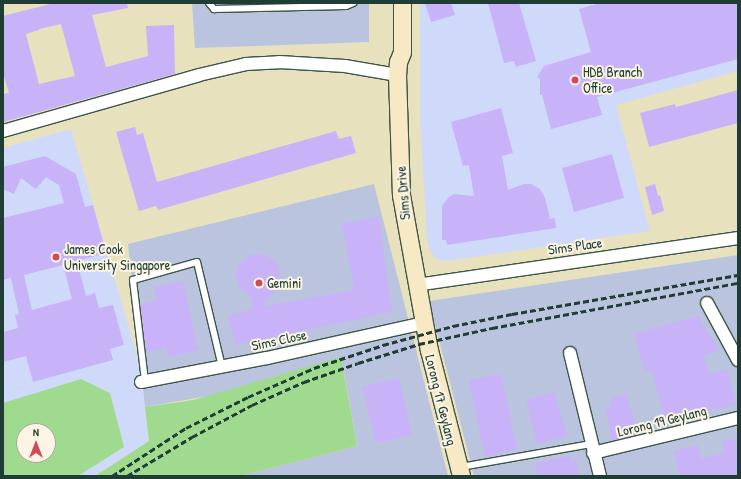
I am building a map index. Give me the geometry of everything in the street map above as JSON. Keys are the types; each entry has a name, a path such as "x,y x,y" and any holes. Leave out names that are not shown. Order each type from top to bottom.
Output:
{"street":[{"name":"Sims Drive","path":"393,3 392,51 397,68 401,195 423,323"},
{"name":"Sims Drive","path":"397,68 402,52 402,3"},
{"path":"3,131 199,74 246,64 279,62 397,68"},
{"name":"Sims Place","path":"416,285 738,238"},
{"path":"707,303 738,360"},
{"name":"Sims Close","path":"143,382 222,367 423,323"},
{"name":"Lorong 17 Geylang","path":"423,323 460,472"},
{"path":"570,353 592,449 600,476"},
{"name":"Lorong 19 Geylang","path":"592,449 738,418"}],"lane":[{"path":"209,3 214,9 346,6 353,3"},
{"path":"143,382 133,280 197,262 222,367"},
{"path":"460,472 592,449"}],"shaded area":[{"path":"192,3 369,3 369,42 195,48"},
{"path":"420,3 738,3 738,71 616,105 650,231 447,261 436,259 430,251 427,240 420,118"},
{"name":"James Cook University Singapore","path":"71,129 140,366 149,441 95,476 3,476 3,148"},
{"path":"374,184 448,476 240,476 357,446 344,372 145,407 128,244"},
{"path":"738,255 738,476 474,476 429,301"}],"green space":[{"path":"341,357 357,446 240,476 95,476 149,441 145,407 193,400"},
{"path":"81,379 110,393 124,447 78,476 3,476 3,403"}],"building":[{"path":"54,3 127,3 128,8 92,15 106,67 148,56 146,26 174,25 175,74 3,122 3,94 9,93 3,73 3,16","holes":["61,24 75,76 39,84 26,34 39,29"]},
{"path":"425,3 451,3 455,15 431,22"},
{"path":"488,3 519,3 536,61 516,67 514,61 504,63"},
{"path":"600,3 738,3 738,59 597,97 602,115 551,129 542,95 540,95 540,79 537,77 544,66 591,52 579,9"},
{"path":"738,90 738,123 649,147 640,113 675,104 676,107"},
{"path":"501,108 513,153 502,156 508,190 524,184 531,184 540,189 545,198 550,219 555,218 556,228 447,245 446,240 442,240 442,206 449,197 454,194 474,196 469,165 463,166 451,122"},
{"path":"135,127 137,135 143,133 157,182 336,131 339,139 351,136 356,153 158,210 156,206 139,211 116,132"},
{"path":"612,154 624,198 574,212 562,168"},
{"path":"45,156 76,174 85,207 93,205 106,253 77,261 86,296 95,293 99,308 113,305 124,345 110,349 113,360 33,382 26,356 3,362 3,332 18,328 15,315 19,314 11,278 3,280 3,218 64,203 59,185 46,177 36,189 21,178 14,194 3,189 3,167","holes":["63,265 72,299 32,310 24,275"]},
{"path":"655,184 658,196 660,195 664,211 652,215 645,187"},
{"name":"Gemini","path":"379,216 392,312 235,345 228,315 253,309 251,297 239,287 236,274 240,264 250,255 264,254 276,262 279,267 279,285 262,307 354,290 342,224"},
{"path":"183,281 198,350 168,357 166,348 146,352 140,304 157,301 154,287"},
{"path":"698,316 719,351 704,355 709,374 727,369 736,404 682,419 681,417 665,421 652,370 645,372 634,334"},
{"path":"501,374 517,449 485,457 469,380"},
{"path":"399,378 412,435 376,443 362,387"},
{"path":"555,392 567,436 537,444 526,399"},
{"path":"626,393 635,424 638,423 641,434 611,441 609,431 611,430 605,407 611,405 610,401 614,397"},
{"path":"738,438 738,476 680,476 674,451 698,445 701,459 724,453 722,442"},
{"path":"570,456 571,461 576,460 579,476 538,476 535,463"}],"railway":[{"path":"112,476 186,428 248,397 314,368 383,345 453,326 512,314 738,275"},
{"path":"127,476 192,437 252,405 304,382 358,363 419,344 492,328 738,283"}],"place":[{"name":"HDB Branch Office","path":"575,80"},
{"name":"James Cook University Singapore","path":"56,257"},
{"name":"Gemini","path":"259,283"}]}
